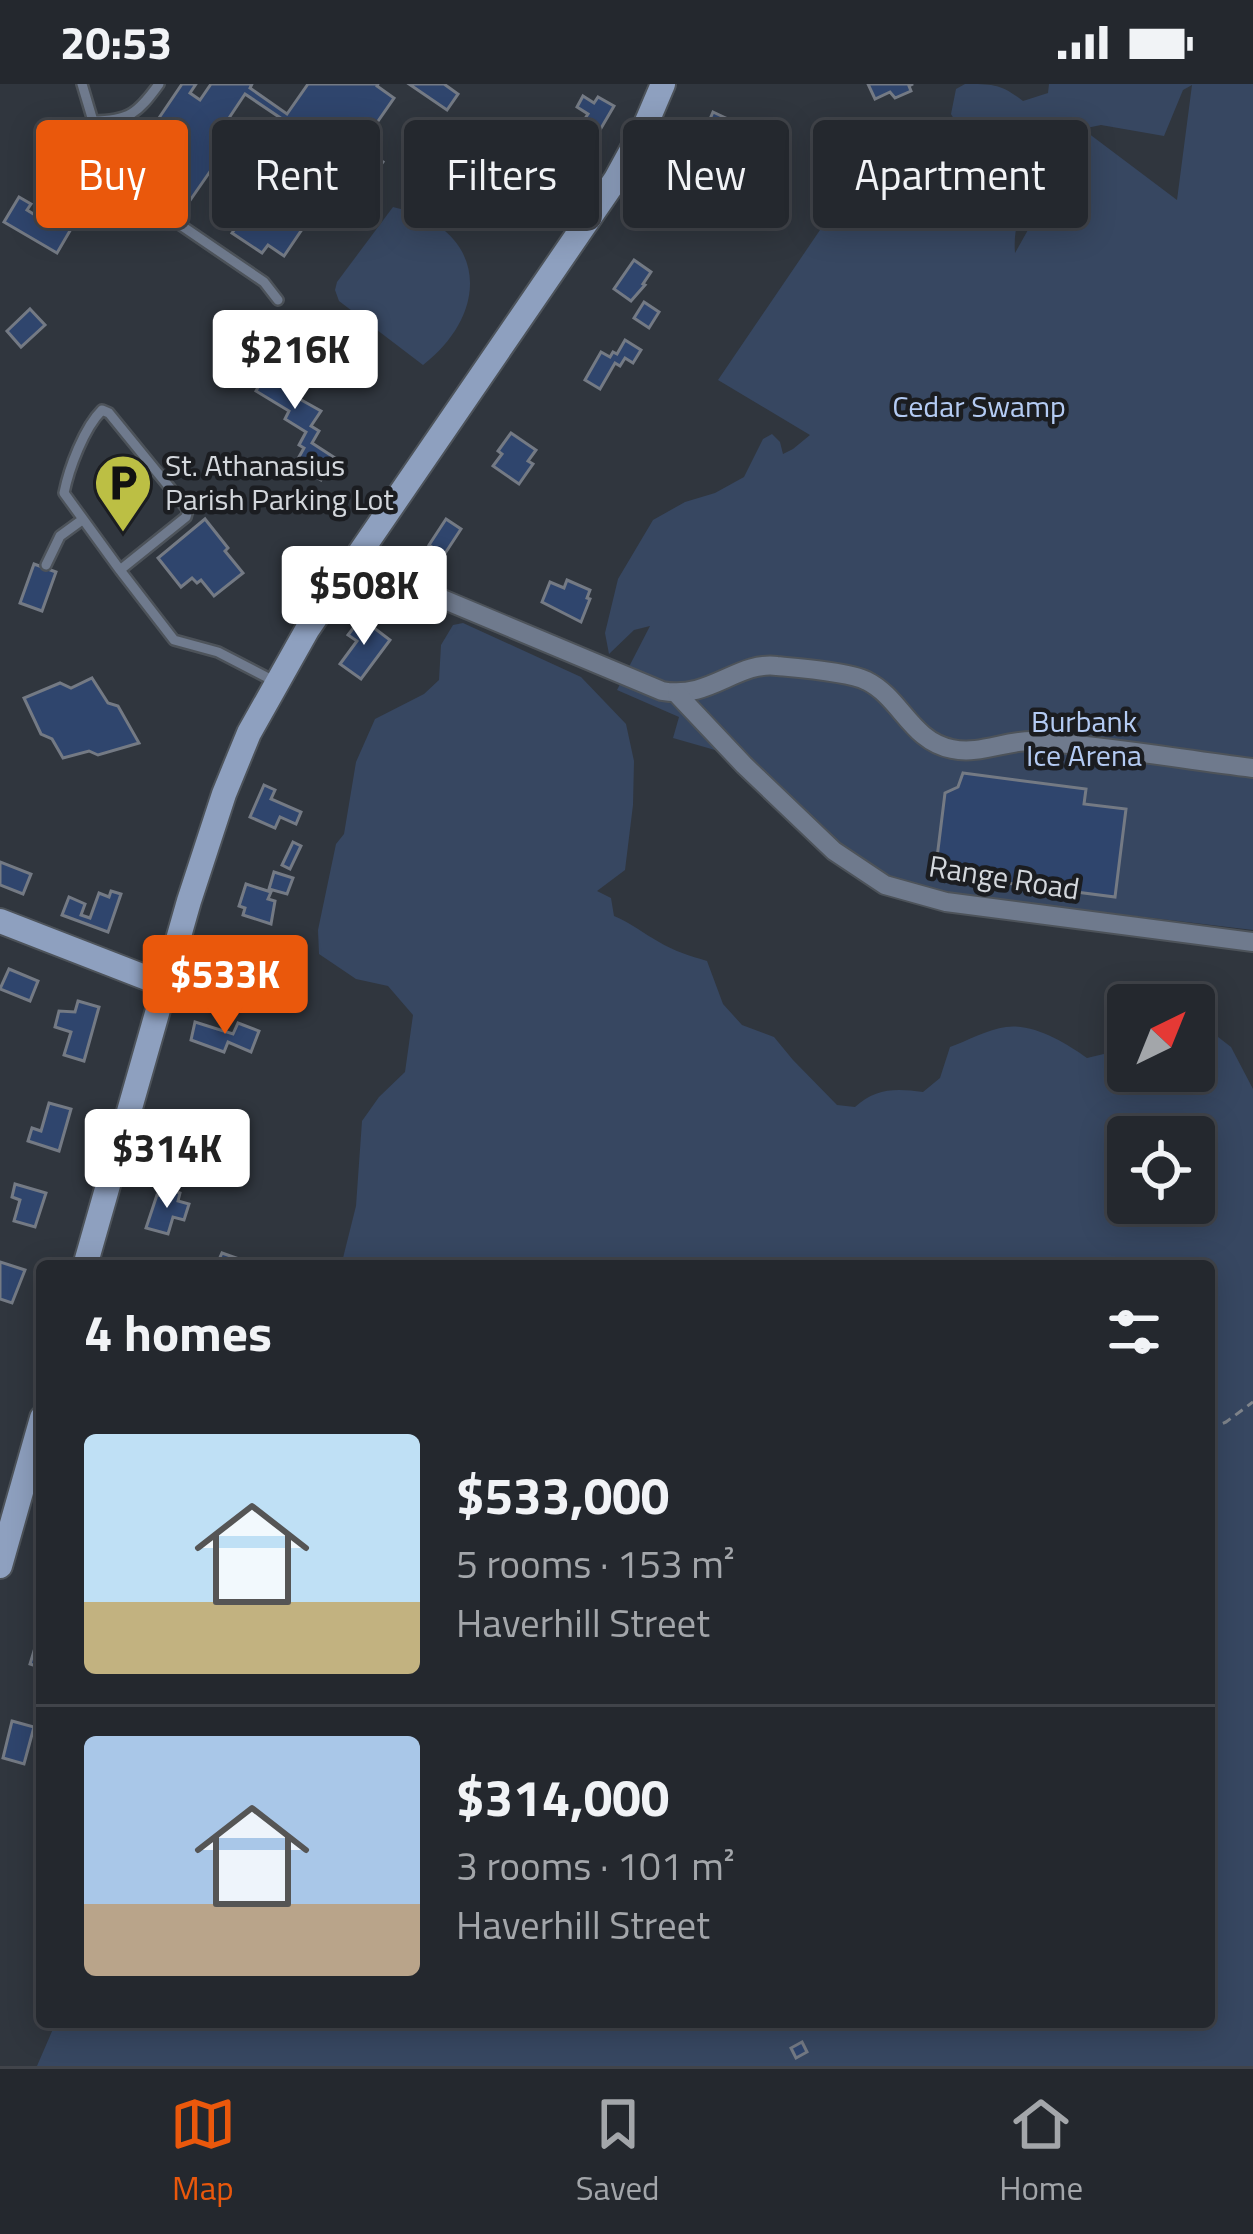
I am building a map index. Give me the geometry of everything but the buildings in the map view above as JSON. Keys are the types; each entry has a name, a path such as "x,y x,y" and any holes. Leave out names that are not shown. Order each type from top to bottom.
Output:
{"street":[{"path":"87,1260 189,901 249,733 307,630 590,219 627,159 663,84"},
{"path":"354,562 634,682 677,694 698,691 759,666 776,665 867,681 918,732 951,749 977,750 1028,741 1253,768"},
{"name":"Range Road","path":"677,694 805,824 885,885 946,902 1253,943"},
{"path":"0,921 165,985"},
{"path":"0,1566 36,1439"}],"lane":[{"path":"82,84 93,120"},
{"path":"122,120 143,106 159,84"},
{"path":"185,228 263,283 278,300"},
{"path":"120,570 188,512 104,410 96,414 64,488 65,498 173,640 218,652 276,682"},
{"path":"46,565 60,536 82,520"}],"path":[{"path":"1215,1427 1253,1402"}],"green space":[{"path":"965,84 990,85 1023,101 1048,93 1049,84 1253,84 1253,930 918,890 858,863 743,758 673,738 679,717 617,690 650,626 634,630 609,654 605,633 618,579 653,520 744,477 763,439 772,434 783,454 810,435 718,380 821,228 1017,228 1015,253 1029,228 1088,228 1088,133 1177,200 1192,85 1183,90 1164,136 1101,125 1088,128 1088,120 954,120 951,114 956,89"},
{"path":"393,207 404,211 404,228 440,228 462,251 469,272 469,296 461,320 423,365 339,301 335,290"},
{"path":"463,623 581,677 626,724 634,761 625,870 597,891 611,898 614,916 670,948 707,961 723,1004 742,1025 774,1037 837,1105 855,1107 886,1091 923,1092 940,1078 950,1047 1006,1027 1038,1031 1087,1058 1107,1053 1107,1092 1215,1092 1215,1035 1231,1047 1253,1089 1253,2066 37,2066 53,2028 1215,2028 1215,1260 342,1260 356,1206 362,1121 405,1072 413,1015 388,986 356,979 319,954 318,930 336,844 344,834 356,762 375,719 424,694 439,680 441,645 453,625"}],"place":[{"name":"St. Athanasius Parish Parking Lot","path":"123,534"}],"park label":[{"name":"Cedar Swamp","path":"979,407"},
{"name":"Burbank Ice Arena","path":"1084,739"}]}
